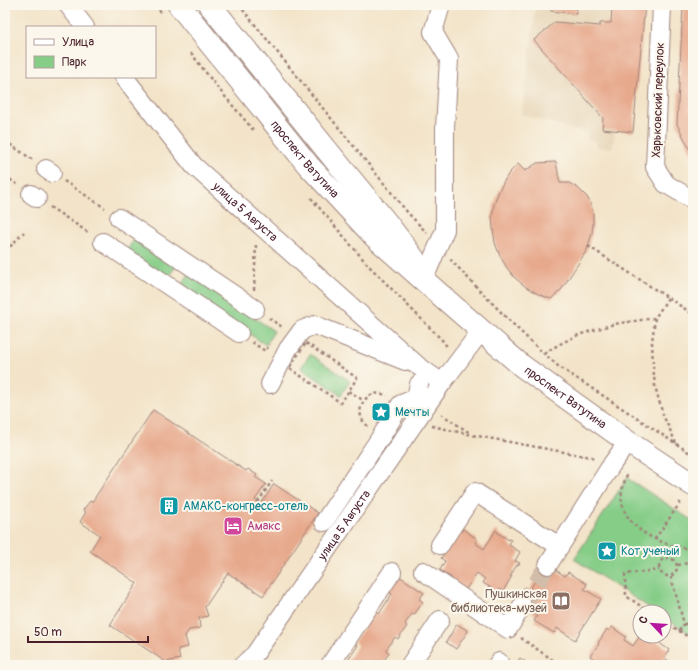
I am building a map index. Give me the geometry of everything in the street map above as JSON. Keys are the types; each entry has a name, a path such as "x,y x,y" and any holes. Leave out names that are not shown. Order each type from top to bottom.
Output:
{"main road":[{"name":"проспект Ватутина","path":"179,5 308,165 375,237 522,366 628,442 689,491"},
{"name":"проспект Ватутина","path":"210,5 386,222 445,299"}],"street":[{"path":"68,5 84,26"},
{"path":"426,274 445,230 445,128 449,59 433,32 441,5"},
{"name":"Харьковский переулок","path":"662,5 655,167 666,184 693,200"},
{"name":"улица 5 Августа","path":"125,78 194,166 417,365 442,383"},
{"path":"119,218 254,309"},
{"path":"103,242 239,333"},
{"path":"270,384 288,349 302,330 315,325 417,365"},
{"name":"улица 5 Августа","path":"244,665 255,654 413,398 442,383 481,331"},
{"path":"324,522 376,432 413,398"},
{"path":"548,565 612,464 628,442"},
{"path":"440,545 475,492 559,546"},
{"path":"423,571 508,629 522,606"},
{"path":"330,665 392,572"},
{"path":"410,665 440,620"}],"path":[{"path":"5,141 119,218"},
{"path":"34,196 103,242"},
{"path":"6,251 24,232"},
{"path":"254,309 256,239"},
{"path":"588,246 693,314"},
{"path":"668,298 655,318 652,342 653,365 655,386 663,415 676,444"},
{"path":"544,353 578,336 614,324 655,318"},
{"path":"289,368 341,403 357,378 306,343"},
{"path":"349,391 364,401"},
{"path":"376,432 366,425 361,419 360,412 361,406 367,397 379,393 413,398 472,435"},
{"path":"429,425 472,435 602,460"},
{"path":"627,475 623,488 622,501 625,513 634,525 655,539 684,548 693,548"},
{"path":"258,502 272,481"},
{"path":"655,539 689,491"},
{"path":"666,558 674,559 678,565 677,572 671,577 664,576 659,570 660,563 666,558"},
{"path":"678,565 693,562"},
{"path":"638,604 626,596 624,574 659,570"},
{"path":"671,577 684,624"},
{"path":"679,631 684,624 693,622"},
{"path":"672,626 693,640"},
{"path":"508,629 560,665"}],"shaded area":[{"path":"536,5 645,5 612,148 597,147 596,141 587,140 587,134 522,114"}],"green space":[{"path":"135,238 176,266 167,279 126,252"},
{"path":"189,274 274,331 266,345 180,287"},
{"path":"310,354 350,381 341,395 301,368"},
{"path":"627,478 693,521 693,636 672,622 672,604 644,604 574,559"}],"building":[{"path":"551,5 577,5 576,14 551,11"},
{"path":"612,5 645,5 633,132 602,129 603,118 534,40 555,22 600,26 600,23 611,23"},
{"path":"683,5 693,5 693,156 677,124"},
{"path":"556,162 560,183 569,183 578,188 587,197 591,204 593,223 587,250 561,290 551,299 526,287 515,278 507,268 495,243 492,217 498,193 509,173 518,164 525,171 537,163"},
{"name":"АМАКС-конгресс-отель","path":"153,410 246,471 248,469 257,475 255,477 266,484 255,500 261,504 274,484 318,513 263,596 228,573 205,607 208,616 199,618 200,628 189,630 185,636 188,647 178,649 180,659 166,662 110,625 137,583 90,551 100,535 80,522 86,512 83,510 90,501 92,502"},
{"path":"463,529 477,539 475,543 484,549 496,530 498,533 511,540 509,545 520,552 515,561 520,563 510,576 512,576 503,591 500,589 497,593 495,590 483,583 485,579 477,573 464,592 450,582 452,578 440,570 445,561 441,558 450,546 449,545 458,531 460,533"},
{"name":"Пушкинская библиотека-музей","path":"546,564 565,576 568,572 587,584 584,589 601,599 575,640 557,628 554,633 534,621 537,616 520,604"},
{"path":"399,576 424,593 419,599 423,602 414,615 412,614 405,624 407,626 398,639 395,637 386,650 389,653 381,665 345,665 358,645 354,642 375,612 379,614 392,594 388,591"},
{"path":"457,624 468,631 456,649 446,642"},
{"path":"612,627 626,637 624,640 633,646 634,644 661,644 669,650 664,658 669,661 667,663 666,662 665,665 591,665 594,659 590,656 599,644 598,643 607,629 609,631"},
{"path":"520,658 530,665 515,665"}],"tunnel":[{"path":"522,606 548,565"}],"place":[{"name":"Мечты","path":"381,412"},
{"name":"АМАКС-конгресс-отель","path":"169,506"},
{"name":"Амакс","path":"233,526"},
{"name":"Кот ученый","path":"607,551"},
{"name":"Пушкинская библиотека-музей","path":"561,601"}]}
